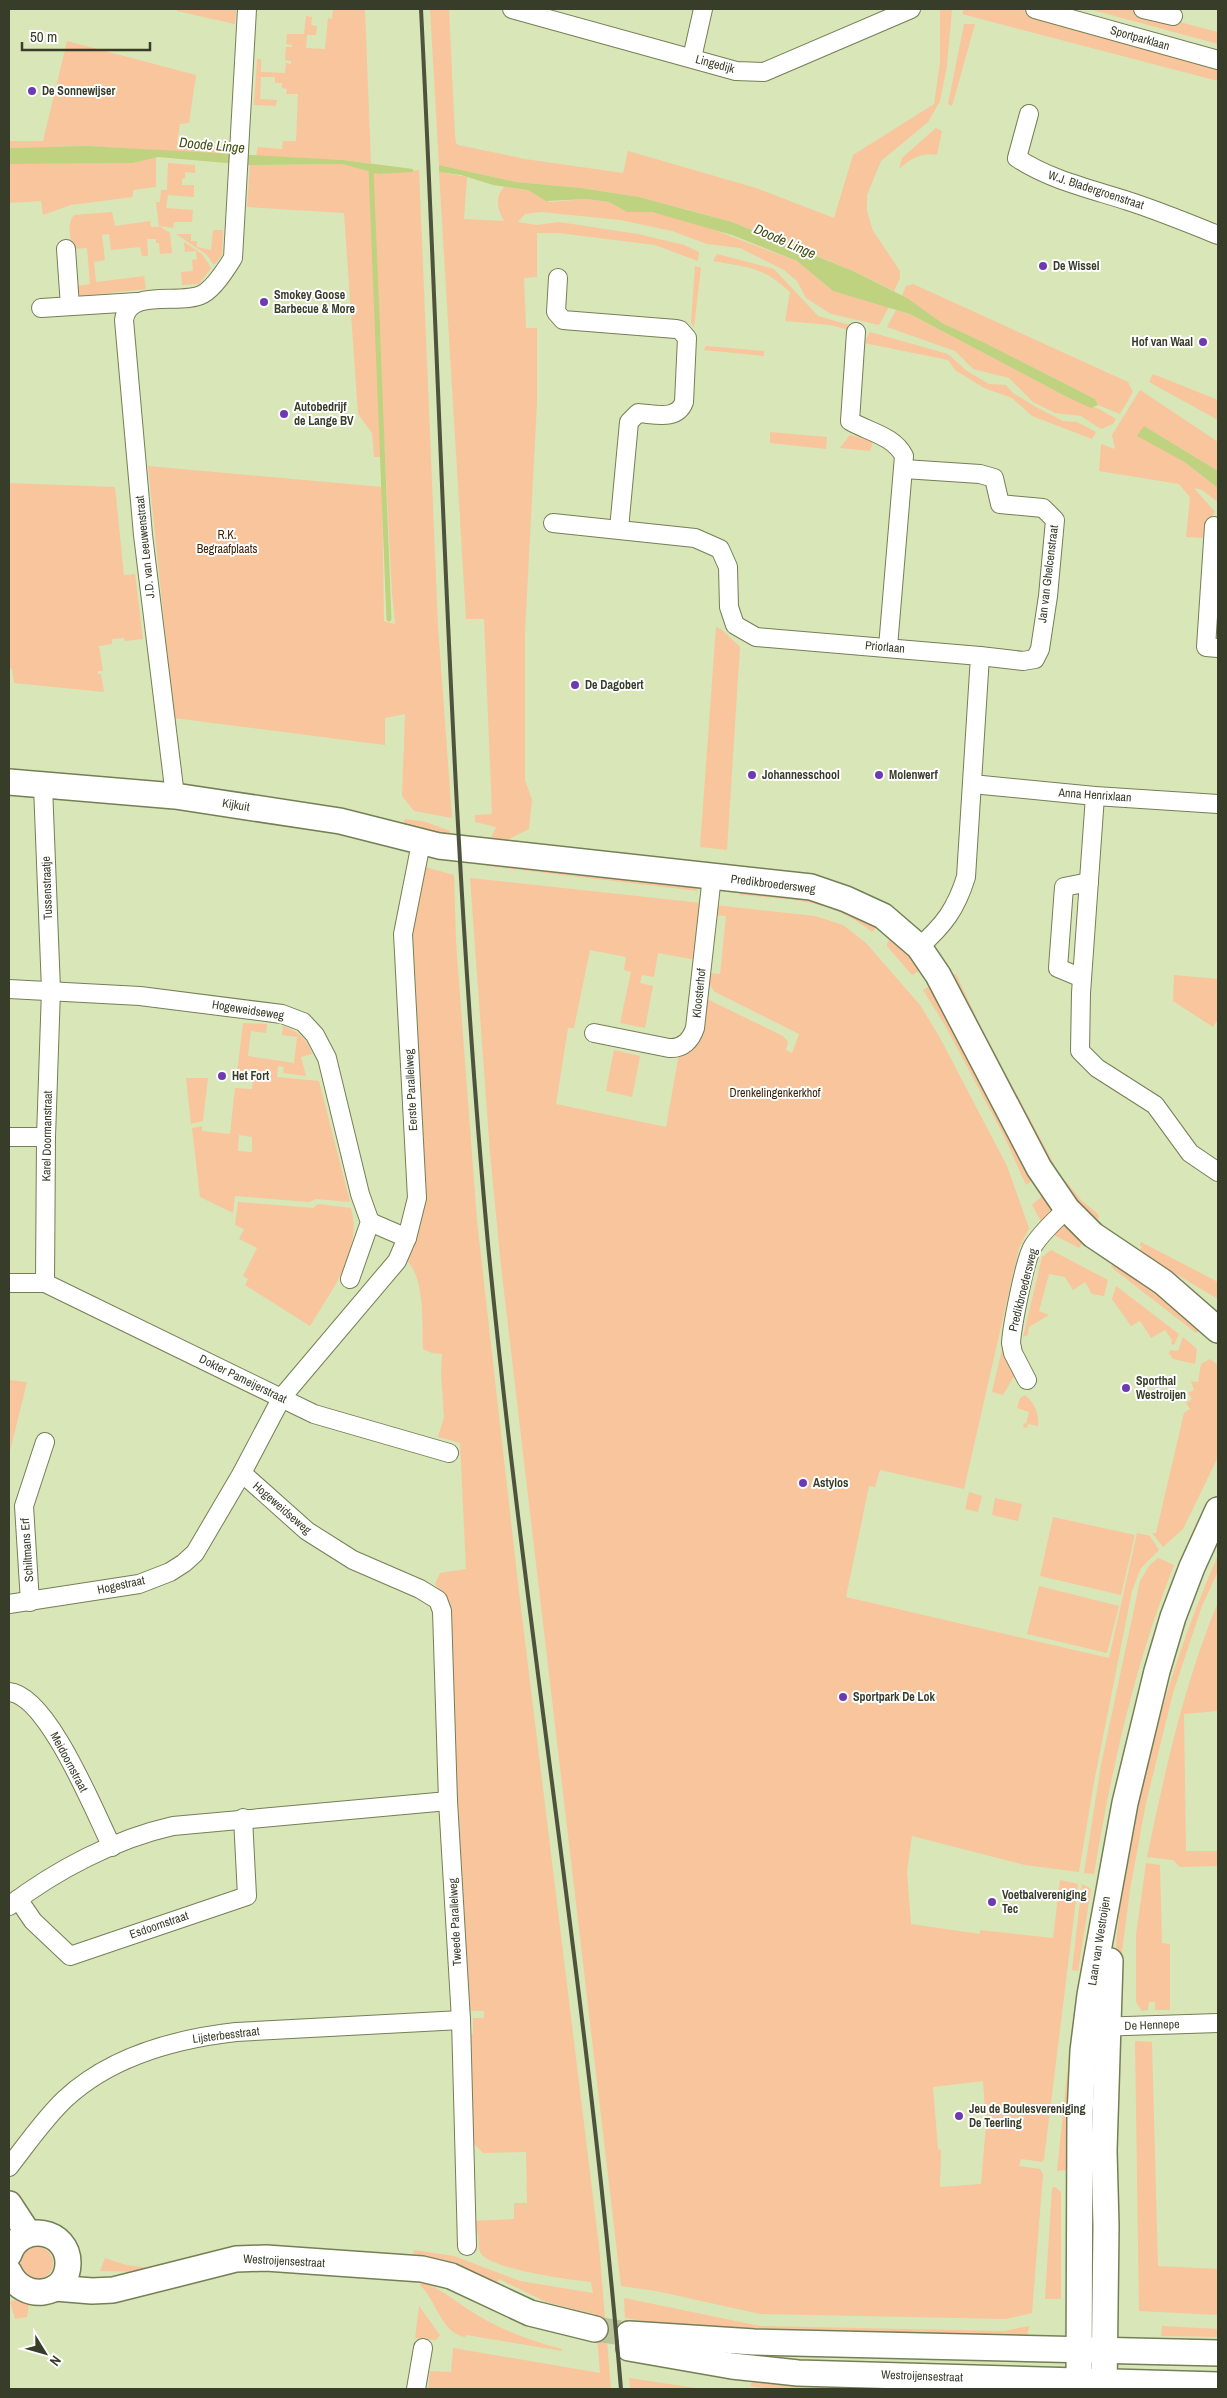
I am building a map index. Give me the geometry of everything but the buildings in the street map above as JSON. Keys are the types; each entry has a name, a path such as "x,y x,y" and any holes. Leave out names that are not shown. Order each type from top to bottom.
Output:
{"street":[{"path":"41,308 199,296 208,290 228,266 233,258 234,249 247,9"},
{"name":"Lingedijk","path":"512,9 736,71 764,72 912,9"},
{"path":"692,58 703,9"},
{"name":"Sportparklaan","path":"1034,9 1063,12 1218,60"},
{"path":"1143,9 1174,16"},
{"name":"W.J. Bladergroenstraat","path":"1029,114 1018,158 1025,163 1041,172 1142,205 1218,235"},
{"path":"66,249 70,306"},
{"path":"558,278 556,312 563,320 676,329 680,330 687,338 684,402 680,410 673,415 638,413 629,422 619,529"},
{"name":"J.D. van Leeuwenstraat","path":"137,302 126,311 124,324 143,535 175,796"},
{"path":"856,332 850,421 869,432 892,440 904,456 888,647"},
{"name":"Jan van Ghelcenstraat","path":"904,469 980,474 994,478 1000,504 1043,508 1055,520 1048,596 1040,648 1036,659 1023,660 980,656"},
{"name":"Priorlaan","path":"553,523 695,538 720,549 728,567 729,607 735,626 756,637 980,656"},
{"path":"1214,526 1206,647 1218,648"},
{"path":"919,947 942,927 958,900 966,877 980,656"},
{"name":"Kijkuit","path":"9,782 175,796 340,821 421,843 460,848"},
{"name":"Anna Henrixlaan","path":"972,784 1095,796 1218,804"},
{"name":"Tussenstraatje","path":"43,786 51,990"},
{"path":"1095,796 1082,978 1080,1051 1097,1068 1155,1105 1190,1153 1218,1172"},
{"name":"Eerste Parallelweg","path":"349,1319 397,1261 407,1238 417,1198 403,934 421,843"},
{"name":"Predikbroedersweg","path":"460,848 801,886 826,891 883,916 919,947 938,975 1039,1168 1067,1209 1093,1235 1163,1282 1218,1330"},
{"name":"Kloosterhof","path":"594,1033 669,1048 680,1047 691,1038 695,1028 712,876"},
{"path":"1082,978 1058,968 1064,887 1089,882"},
{"name":"Hogeweidseweg","path":"9,989 140,996 282,1014 303,1022 315,1035 327,1058 360,1194 370,1222"},
{"name":"Karel Doormanstraat","path":"45,1283 46,1137 51,990"},
{"path":"9,1137 46,1137"},
{"name":"Predikbroedersweg","path":"1028,1380 1013,1353 1011,1343 1028,1261 1032,1247 1044,1231 1067,1209"},
{"path":"350,1279 370,1222 407,1238"},
{"name":"Predikbroedersweg","path":"1163,1282 1218,1307"},
{"path":"9,1283 45,1283"},
{"name":"Dokter Pameijerstraat","path":"45,1283 314,1414 449,1453"},
{"name":"Hogeweidseweg","path":"349,1319 282,1397 242,1474 307,1531 353,1560 420,1588 438,1600"},
{"name":"Schiltmans Erf","path":"30,1602 24,1506 45,1442"},
{"name":"Hogestraat","path":"9,1604 139,1584 184,1564 195,1553 242,1474"},
{"name":"Laan van Westroijen","path":"1104,2386 1104,2150 1097,2027 1109,1882 1156,1671 1192,1566 1218,1510"},
{"name":"Laan van Westroijen","path":"1080,2385 1080,2114 1097,2027 1128,1838 1148,1743 1186,1617 1218,1544"},
{"name":"Tweede Parallelweg","path":"438,1600 442,1611 448,1801 461,2020 467,2246"},
{"name":"Meidoornstraat","path":"9,1692 25,1698 54,1732 112,1847"},
{"name":"Esdoornstraat","path":"243,1818 247,1896 70,1956 13,1902 60,1873 149,1831 173,1826 243,1818 448,1801"},
{"name":"Lijsterbesstraat","path":"9,2166 49,2116 96,2074 155,2048 207,2035 236,2032 461,2020"},
{"name":"De Hennepe","path":"1097,2027 1218,2023"},
{"path":"9,2204 15,2241 41,2232 57,2239 67,2254 61,2278 38,2293 27,2291 12,2284"},
{"name":"Westroijensestraat","path":"61,2278 106,2278 148,2281 236,2259 266,2258 422,2270 451,2276 530,2313 596,2336"},
{"name":"Westroijensestraat","path":"1218,2353 1105,2352 754,2342 629,2341 732,2366 798,2374 1104,2386 1218,2385"},
{"path":"416,2389 423,2348"}],"green space":[{"path":"178,9 236,9 235,24 177,11"},
{"path":"333,9 365,9 371,163 256,156 258,147 282,149 283,141 296,141 298,94 286,94 287,89 282,88 282,83 275,83 275,77 261,77 260,99 277,100 276,106 254,105 257,59 261,59 261,72 285,73 286,63 291,64 291,61 285,60 286,47 292,47 292,45 286,44 287,34 304,34 306,16 312,17 311,25 317,26 316,35 307,35 306,48 325,49 328,18 332,19"},
{"path":"430,9 449,9 455,135 458,145 525,159 623,173 628,151 756,188 834,218 853,155 934,104 940,63 940,9 952,9 947,66 940,101 928,122 881,161 867,195 867,211 873,231 900,271 900,278 894,291 853,271 786,243 732,222 696,212 639,197 581,188 516,182 439,165"},
{"path":"964,9 1018,9 1218,64 1218,81 962,14"},
{"path":"1089,9 1129,9 1218,32 1218,44"},
{"path":"964,24 975,24 952,106 948,104"},
{"path":"67,41 196,75 189,123 180,124 177,142 229,146 228,155 87,146 9,148 9,141 43,141"},
{"path":"936,128 942,131 937,155 916,157 899,169 902,158"},
{"path":"156,157 156,187 133,190 133,197 71,205 43,215 41,201 9,203 9,164 133,163"},
{"path":"168,163 195,165 195,173 185,172 185,178 182,179 182,185 194,185 194,197 168,195 166,208 193,210 192,222 174,222 173,228 159,226 170,233 172,253 160,254 159,243 156,243 156,239 147,239 148,256 142,256 140,247 111,250 109,234 102,235 105,260 94,262 96,282 144,276 146,289 80,296 76,286 90,284 87,248 72,249 70,223 74,215 112,212 115,226 150,221 151,227 159,227 156,202 160,202 161,190 167,190"},
{"name":"R.K. Begraafplaats","path":"342,164 378,174 419,170 438,626 452,818 414,811 402,796 405,714 385,718 385,745 174,718 148,466 382,487 384,621 395,624 374,242 382,457 374,457 372,433 358,414 344,213 247,207 250,165"},
{"path":"439,172 467,177 464,219 504,221 500,213 498,200 504,187 528,190 550,202 587,199 609,202 627,212 652,212 701,225 797,261 833,291 889,307 879,325 831,314 806,298 797,281 784,270 740,248 707,244 672,231 620,220 541,212 525,214 518,222 537,225 559,222 638,234 684,245 699,252 698,261 655,245 558,233 537,233 537,277 524,278 526,328 537,328 537,403 525,632 525,780 532,800 529,829 503,842 489,842 496,827 475,822 475,815 492,814 484,619 466,619"},
{"path":"213,230 223,230 222,255 214,265 207,255 176,234 191,234 191,241 197,241 197,247 211,250"},
{"path":"184,242 202,254 211,268 199,284 182,285 181,272 193,271 192,260 197,259 196,251 185,252"},
{"path":"717,254 774,269 818,316 853,326 853,331 830,325 785,321 790,292 771,277 754,269 713,261"},
{"path":"695,266 701,268 694,327 691,323"},
{"path":"913,284 1128,382 1133,392 1120,414 1098,405 1095,399 942,323 902,295 906,286"},
{"path":"896,310 910,314 1067,397 1099,409 1116,419 1113,424 1101,429 1081,416 1055,413 1033,402 1009,378 973,369 955,351 887,327"},
{"path":"870,332 948,354 967,371 989,384 1006,385 1013,393 1036,407 1063,421 1077,422 1096,432 1092,439 1032,416 1012,398 984,388 955,370 948,360 864,343"},
{"path":"706,346 764,351 764,356 704,350"},
{"path":"1153,374 1218,400 1218,420 1149,382"},
{"path":"1140,390 1218,442 1218,471 1144,426 1183,461 1218,488 1218,502 1202,490 1194,488 1215,512 1209,520 1207,518 1203,538 1186,537 1190,497 1179,484 1099,471 1101,444 1115,449 1112,435"},
{"path":"770,432 827,437 826,449 770,443"},
{"path":"850,435 873,441 870,451 840,448"},
{"path":"9,483 115,487 124,575 135,574 143,639 125,641 124,638 112,639 112,644 99,646 103,671 98,671 98,674 101,674 104,692 14,683 12,669 9,667"},
{"path":"716,627 721,629 740,647 727,850 700,847"},
{"path":"405,819 426,822 450,831 451,837 401,827"},
{"path":"486,861 694,886 698,891 487,866"},
{"path":"425,867 454,875 456,942 477,1221 519,1592 599,2246 611,2389 428,2389 430,2371 451,2372 453,2348 600,2373 595,2314 546,2302 499,2279 494,2288 447,2264 413,2253 414,2250 454,2256 520,2281 593,2293 591,2282 531,2273 498,2264 486,2258 480,2252 478,2233 474,2231 472,2221 514,2219 514,2203 527,2203 526,2152 483,2153 474,2144 468,2034 473,2034 473,2018 484,2018 484,2011 467,2011 452,1692 445,1596 435,1584 440,1573 466,1569 460,1443 438,1437 444,1417 441,1374 442,1354 432,1353 423,1349 420,1291 413,1270 408,1262 411,1246 410,938"},
{"name":"Sportpark De Lok","path":"470,878 701,903 696,960 658,953 654,977 642,975 640,983 653,986 645,1028 620,1023 631,972 624,970 626,957 590,950 574,1028 568,1028 556,1104 666,1127 679,1054 704,1003 709,1000 783,1036 788,1042 786,1050 792,1053 799,1034 715,992 708,983 707,973 720,974 726,916 714,915 715,905 815,916 843,925 866,943 920,1005 939,1036 1007,1166 1029,1228 1019,1248 964,1489 880,1470 875,1487 869,1486 846,1597 1109,1658 1137,1533 1150,1536 1159,1550 1141,1568 1132,1591 1094,1782 1079,1872 1025,1865 912,1836 907,1872 911,1924 980,1934 980,1930 1053,1938 1060,1880 1078,1884 1044,2159 1042,2162 1021,2159 1019,2166 1040,2169 1043,2174 1032,2313 1006,2319 760,2314 656,2291 621,2286 501,1266 490,1153","holes":["983,2081 986,2125 981,2184 940,2187 941,2150 938,2149 933,2087"]},
{"path":"741,889 799,894 880,924 872,932 857,921 826,907 793,900 740,895"},
{"path":"894,934 924,968 912,975 887,946 887,943"},
{"path":"956,974 981,1027 1054,1164 1049,1167 948,975"},
{"path":"1174,975 1218,979 1218,1019 1213,1027 1173,1001"},
{"path":"933,984 1035,1179 1026,1185 1004,1136 946,1027 923,990"},
{"path":"243,1023 267,1024 266,1033 251,1031 248,1056 294,1063 297,1037 282,1035 283,1026 293,1030 305,1040 312,1054 301,1057 306,1076 283,1073 284,1067 278,1066 277,1077 319,1081 350,1202 316,1199 309,1202 235,1196 233,1213 200,1197 192,1128 202,1126 202,1131 230,1134 235,1088 252,1089 253,1075 237,1073","holes":["239,1135 252,1137 252,1152 238,1151"]},
{"path":"614,1050 640,1056 632,1097 606,1091"},
{"path":"186,1078 208,1078 203,1121 191,1124"},
{"path":"1065,1180 1081,1200 1098,1214 1099,1217 1095,1225 1060,1185"},
{"path":"1043,1195 1055,1208 1042,1223 1032,1205"},
{"path":"238,1202 313,1208 318,1204 351,1208 354,1224 353,1240 349,1255 335,1285 310,1326 245,1285 248,1279 243,1276 257,1248 239,1239 244,1229 235,1225"},
{"path":"1066,1222 1085,1240 1079,1248 1052,1234"},
{"path":"1141,1242 1218,1282 1218,1299 1139,1252 1142,1247 1140,1245"},
{"path":"1051,1250 1108,1280 1104,1296 1092,1294 1085,1282 1073,1290 1065,1277 1049,1274 1039,1311 1049,1315 1029,1327 1028,1335 1023,1337 1042,1257"},
{"path":"1115,1262 1203,1325 1196,1333 1111,1267"},
{"path":"1116,1286 1179,1334 1174,1345 1171,1344 1172,1340 1165,1330 1151,1338 1140,1321 1131,1326 1112,1299"},
{"path":"1183,1337 1197,1349 1195,1364 1173,1359 1169,1353 1170,1350 1178,1351"},
{"path":"1004,1341 1014,1376 1003,1395 992,1392"},
{"path":"1210,1359 1218,1365 1218,1457 1183,1529 1163,1547 1152,1533 1156,1533 1184,1413 1190,1409 1186,1403 1192,1399 1188,1393 1194,1390 1191,1381 1198,1382 1201,1364"},
{"path":"9,1380 27,1382 9,1455"},
{"path":"1025,1395 1036,1409 1038,1426 1028,1424 1027,1428 1023,1427 1024,1423 1026,1424 1029,1412 1017,1408 1020,1398"},
{"path":"969,1492 982,1496 978,1512 965,1509"},
{"path":"995,1498 1022,1504 1018,1521 992,1515"},
{"path":"1053,1517 1135,1535 1121,1595 1040,1576"},
{"path":"1218,1555 1218,1571 1202,1606 1173,1693 1146,1803 1130,1890 1122,1951 1122,1981 1113,1980 1125,1871 1148,1763 1179,1657"},
{"path":"1158,1558 1174,1565 1147,1640 1136,1679 1116,1757 1094,1874 1084,1873 1101,1765 1140,1581 1149,1566"},
{"path":"1039,1586 1119,1606 1107,1653 1027,1634"},
{"path":"1218,1602 1218,1711 1184,1714 1186,1851 1218,1851 1218,1866 1180,1867 1173,1860 1147,1857 1176,1728 1195,1664"},
{"path":"1146,1863 1160,1865 1162,1943 1170,1944 1170,2010 1155,2010 1155,2002 1149,2002 1148,2010 1142,2011 1136,2002 1136,1935"},
{"path":"1082,1884 1091,1889 1078,1971 1072,1970"},
{"path":"1135,2041 1152,2042 1158,2266 1218,2269 1218,2315 1139,2311"},
{"path":"1069,2056 1075,2056 1067,2170 1057,2171"},
{"path":"1055,2187 1061,2192 1061,2299 1045,2299 1052,2188"},
{"path":"37,2247 43,2248 48,2252 52,2257 52,2269 48,2274 43,2278 37,2279 31,2278 26,2274 22,2269 21,2263 22,2257 26,2252 31,2248"},
{"path":"105,2258 126,2265 150,2268 149,2272 100,2271"},
{"path":"422,2282 491,2323 525,2338 562,2349 562,2351 457,2335 440,2316 426,2291 420,2285"},
{"path":"20,2298 29,2304 27,2317 15,2319 10,2302"},
{"path":"624,2298 760,2326 1004,2331 1029,2326 1026,2342 696,2330 625,2318"},
{"path":"419,2306 440,2335 436,2340 415,2338"},
{"path":"1162,2326 1218,2329 1218,2337 1161,2336"},
{"path":"629,2378 702,2389 630,2389"},
{"path":"752,2382 848,2389 771,2389 750,2386"}],"shaded area":[{"path":"87,146 343,160 413,169 413,172 378,174 342,164 250,165 158,157 133,163 9,164 9,148"},
{"path":"439,165 516,182 581,188 639,197 732,222 853,271 907,298 942,323 1095,399 1098,405 1091,408 1067,397 910,314 833,291 797,261 732,235 652,212 627,212 609,202 587,199 546,201 528,190 493,185 461,175 439,172"},
{"path":"1144,426 1218,471 1218,488 1183,461 1137,436"}],"waterway":[{"path":"371,168 389,619"}],"tunnel":[{"path":"595,2329 629,2334"}],"railway":[{"path":"421,9 448,626 464,935 475,1090 488,1244 503,1387 592,2102 621,2389"}],"place":[{"name":"De Sonnewijser","path":"32,91"},
{"name":"De Wissel","path":"1043,266"},
{"name":"Smokey Goose Barbecue & More","path":"264,302"},
{"name":"Hof van Waal","path":"1203,342"},
{"name":"Autobedrijf de Lange BV","path":"284,414"},
{"name":"De Dagobert","path":"575,685"},
{"name":"Johannesschool","path":"752,775"},
{"name":"Molenwerf","path":"879,775"},
{"name":"Het Fort","path":"222,1076"},
{"name":"Sporthal Westroijen","path":"1126,1388"},
{"name":"Astylos","path":"803,1483"},
{"name":"Sportpark De Lok","path":"843,1697"},
{"name":"Voetbalvereniging Tec","path":"992,1902"},
{"name":"Jeu de Boulesvereniging De Teerling","path":"959,2116"}],"water label":[{"name":"Doode Linge","path":"212,145"},
{"name":"Doode Linge","path":"785,241"}],"park label":[{"name":"Drenkelingenkerkhof","path":"775,1093"}]}
